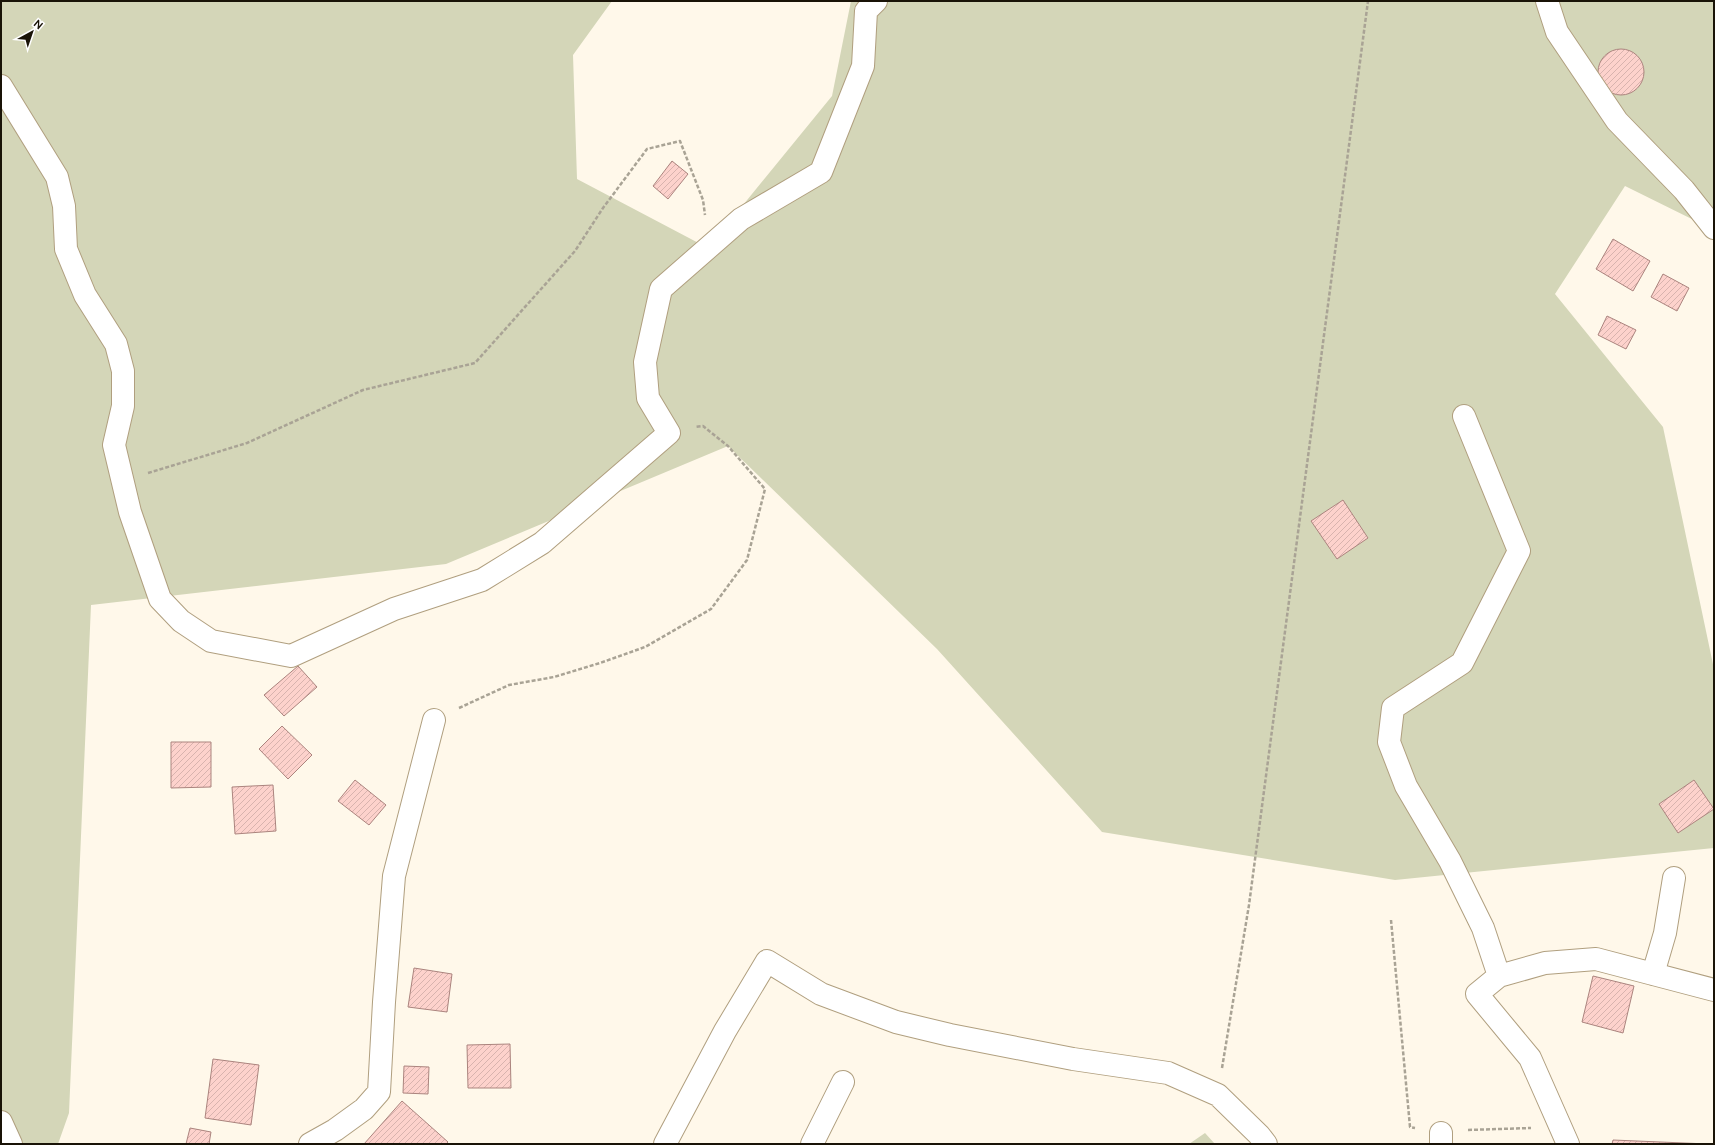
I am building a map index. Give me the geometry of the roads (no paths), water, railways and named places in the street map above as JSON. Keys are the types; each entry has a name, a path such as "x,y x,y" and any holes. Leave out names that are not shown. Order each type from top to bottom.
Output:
{"street":[{"path":"1,86 57,177 64,206 66,249 85,296 116,344 123,371 123,399 114,444 130,512 160,599 181,621 211,641 291,656 394,609 482,580 542,543 669,433 648,398 645,362 661,289 741,219 821,172 863,66 866,11 876,1"},
{"path":"1547,1 1557,32 1617,121 1684,190 1714,228"},
{"path":"1464,416 1519,551 1462,663 1393,708 1388,742 1406,786 1450,861 1483,928 1499,976"},
{"path":"310,1144 335,1130 364,1109 378,1092 394,876 434,720"},
{"path":"1653,974 1665,933 1674,878"},
{"path":"1565,1136 1530,1058 1477,994 1499,976 1545,963 1596,959 1714,990"},
{"path":"665,1144 725,1031 767,961 821,994 896,1022 950,1035 1059,1056 1168,1073 1219,1096 1259,1135 1266,1144"},
{"path":"812,1144 843,1082"},
{"path":"1,1122 11,1144"}]}
